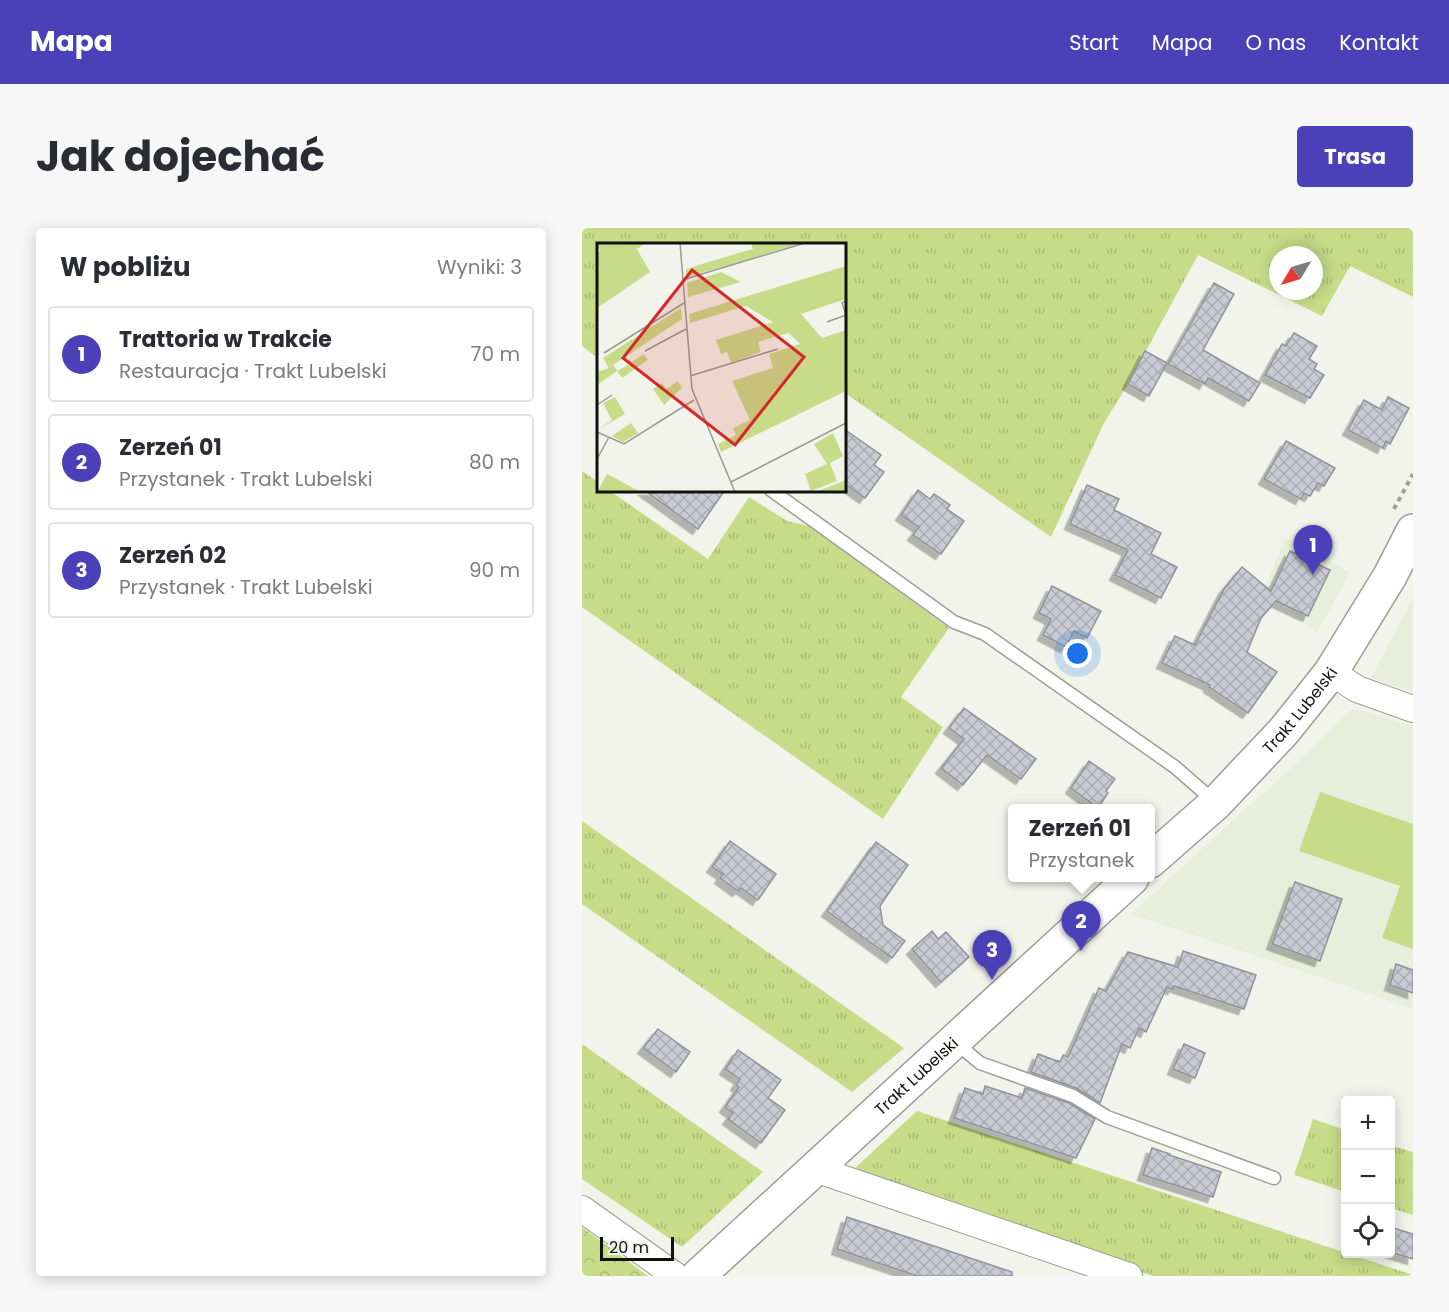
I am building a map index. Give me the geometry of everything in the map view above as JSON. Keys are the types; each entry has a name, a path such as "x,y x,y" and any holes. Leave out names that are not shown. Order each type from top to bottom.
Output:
{"street":[{"name":"Trakt Lubelski","path":"1155,857 1216,803 1283,732 1331,672 1390,576 1413,531"},
{"path":"1331,672 1358,689 1413,709"},
{"name":"Trakt Lubelski","path":"698,1276 1128,882"},
{"path":"815,1168 1129,1276"},
{"path":"582,1209 676,1276"}],"lane":[{"path":"774,492 954,622 985,634 1042,674 1174,767 1216,803"},
{"path":"956,1038 980,1063 1073,1096 1107,1117 1274,1178"}],"shaded area":[{"path":"1285,538 1350,572 1317,633 1265,588"},
{"path":"1413,600 1413,692 1371,678"},
{"path":"1352,709 1413,726 1413,1009 1131,914 1288,771"}],"green space":[{"path":"582,228 1413,228 1413,297 1350,266 1322,316 1289,300 1323,300 1323,246 1269,246 1269,290 1198,255 1128,384 1104,423 1051,537 846,394 846,243 597,243 597,357 582,346"},
{"path":"582,471 597,481 597,492 611,492 708,559 749,497 787,521 809,526 949,628 901,697 943,727 883,819 582,607"},
{"path":"1320,792 1413,824 1413,949 1382,938 1400,886 1299,851"},
{"path":"582,821 904,1048 852,1092 582,904"},
{"path":"582,1044 763,1172 682,1247 582,1179"},
{"path":"917,1111 1341,1251 1341,1258 1362,1258 1413,1276 1153,1276 1045,1240 860,1172 856,1167"},
{"path":"1313,1119 1341,1129 1341,1191 1294,1175"},
{"path":"1395,1147 1413,1152 1413,1215 1395,1209"},
{"path":"582,1227 648,1276 582,1276"}],"building":[{"path":"1214,283 1234,294 1203,350 1260,383 1249,401 1208,378 1205,384 1168,364"},
{"path":"1294,333 1317,346 1309,359 1317,364 1314,369 1324,375 1310,398 1265,375 1282,344 1286,346"},
{"path":"1145,351 1167,363 1149,396 1128,384"},
{"path":"1388,397 1409,408 1390,444 1386,441 1383,448 1348,430 1364,400 1382,410"},
{"path":"846,430 881,455 874,465 884,472 865,498 846,484"},
{"path":"1286,441 1335,468 1324,486 1318,483 1310,496 1304,493 1301,499 1264,479"},
{"path":"1087,485 1119,499 1114,510 1161,533 1151,554 1177,567 1161,598 1115,575 1128,550 1070,524"},
{"path":"918,490 930,499 934,494 950,505 947,509 964,521 941,554 913,535 919,527 901,515"},
{"path":"647,492 724,492 698,529"},
{"path":"1290,551 1330,570 1308,616 1276,601 1261,618 1247,652 1277,672 1248,713 1209,687 1210,685 1162,663 1175,636 1195,645 1224,589 1242,567 1271,591"},
{"path":"1052,586 1101,611 1087,638 1074,631 1066,647 1043,635 1051,619 1039,613"},
{"path":"964,708 1036,759 1021,779 987,755 963,785 941,768 964,739 949,728"},
{"path":"1089,761 1115,779 1106,791 1108,793 1101,804 1093,804 1071,788"},
{"path":"730,841 776,874 758,900 741,888 738,891 720,878 723,874 712,867"},
{"path":"876,842 908,865 880,906 883,925 905,941 892,958 827,911"},
{"path":"1295,882 1342,899 1320,961 1272,944"},
{"path":"932,931 938,939 946,932 969,957 941,982 912,949"},
{"path":"1183,951 1256,975 1244,1009 1174,986 1173,989 1167,987 1146,1032 1139,1028 1130,1048 1122,1044 1100,1103 1076,1088 1031,1072 1038,1054 1060,1062 1063,1055 1068,1057 1099,988 1106,991 1128,952 1178,967"},
{"path":"1396,964 1413,970 1413,993 1390,985"},
{"path":"658,1029 690,1052 676,1072 643,1048"},
{"path":"1184,1044 1205,1053 1195,1078 1173,1069"},
{"path":"738,1050 781,1080 768,1098 785,1110 761,1143 728,1119 733,1113 725,1107 739,1087 736,1085 740,1079 725,1069"},
{"path":"985,1086 1022,1098 1025,1088 1069,1103 1095,1119 1076,1158 954,1118 965,1088 983,1094"},
{"path":"1152,1148 1221,1172 1213,1197 1143,1175"},
{"path":"847,1217 1012,1272 1012,1276 917,1276 837,1249"},
{"path":"1395,1229 1413,1234 1413,1259 1395,1254"}],"place":[{"name":"Trattoria w Trakcie","path":"1313,575"},
{"name":"Zerzeń 01","path":"1081,951"},
{"name":"Zerzeń 02","path":"992,980"}]}
